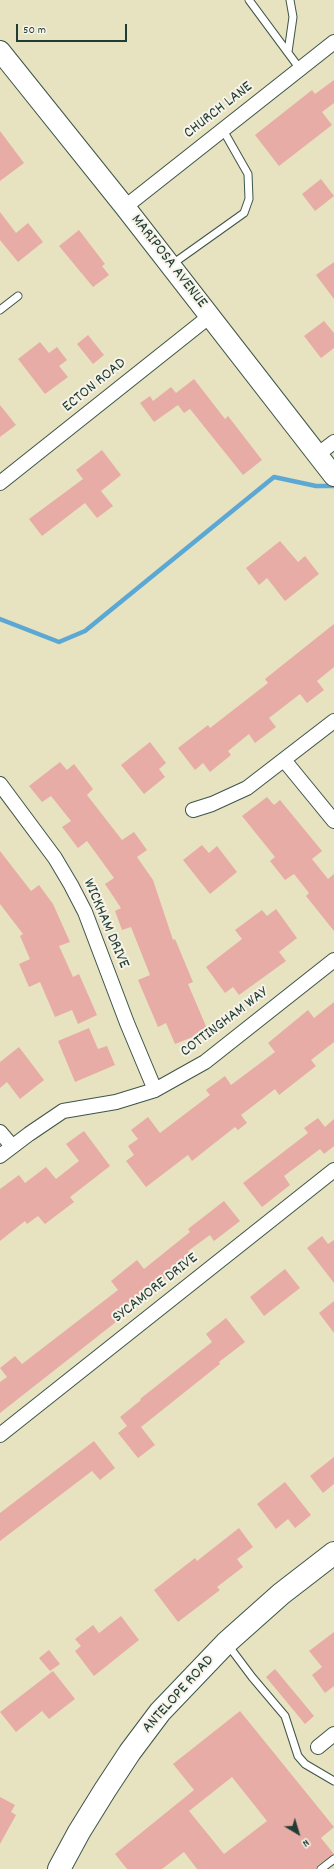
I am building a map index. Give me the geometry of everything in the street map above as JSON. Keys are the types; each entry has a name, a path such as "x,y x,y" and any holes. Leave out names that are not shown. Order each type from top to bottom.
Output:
{"main road":[{"name":"ANTELOPE ROAD","path":"60,1869 79,1832 130,1752 160,1712 226,1643 281,1594 334,1553"}],"street":[{"name":"CHURCH LANE","path":"125,206 334,42"},
{"name":"MARIPOSA AVENUE","path":"0,51 125,206 326,466"},
{"name":"ECTON ROAD","path":"0,483 210,316"},
{"path":"326,466 334,442"},
{"path":"193,810 212,804 247,788 334,721"},
{"path":"284,760 334,821"},
{"name":"WICKHAM DRIVE","path":"0,784 55,858 85,912 127,1023 156,1090"},
{"name":"COTTINGHAM WAY","path":"0,1156 12,1146 63,1112 116,1102 156,1090 205,1062 334,960"},
{"path":"0,1132 12,1146"},
{"name":"SYCAMORE DRIVE","path":"0,1435 334,1170"},
{"path":"318,1747 334,1734"}],"lane":[{"path":"249,0 300,69"},
{"path":"288,52 293,17 290,0"},
{"path":"171,266 244,213 249,199 248,174 223,130"},
{"path":"0,310 18,296"},
{"path":"226,1643 252,1677 286,1716 298,1756 305,1764 334,1781"},
{"path":"321,1869 334,1859"}],"building":[{"path":"334,80 334,103 322,112 332,125 279,166 255,135 312,90 315,94"},
{"path":"0,131 24,163 0,181"},
{"path":"321,179 334,196 315,211 302,194"},
{"path":"0,212 16,233 28,223 43,242 18,262 0,240"},
{"path":"79,230 105,264 102,266 109,275 93,287 59,246"},
{"path":"334,262 334,299 316,275"},
{"path":"324,321 334,333 334,348 321,358 304,336"},
{"path":"88,335 104,355 93,364 77,344"},
{"path":"40,342 49,353 57,347 67,360 59,366 68,377 45,394 18,359"},
{"path":"194,379 225,419 228,416 262,460 243,475 190,409 184,413 178,405 154,422 140,403 150,396 153,401 171,387 176,393"},
{"path":"0,405 16,425 0,437"},
{"path":"102,450 121,475 101,491 113,506 97,518 85,503 42,536 29,519 83,479 76,470"},
{"path":"280,541 298,562 305,556 319,574 285,601 267,578 259,585 246,568"},
{"path":"334,624 334,667 317,681 324,690 307,703 300,694 269,718 276,727 255,743 249,734 228,751 231,755 210,772 203,763 195,770 178,748 208,725 210,728 268,683 265,679"},
{"path":"150,742 166,763 159,769 165,777 144,794 121,765"},
{"path":"60,762 67,770 74,764 93,789 87,795 122,840 134,832 147,850 137,857 153,880 173,940 175,939 193,982 188,984 208,1031 175,1044 166,1023 158,1027 138,980 150,975 131,927 122,930 115,911 121,908 105,884 114,878 87,841 78,848 62,827 71,821 51,796 42,802 29,786"},
{"path":"267,797 274,805 280,800 322,851 312,859 328,879 334,874 334,931 306,896 309,893 294,874 285,880 270,861 275,857 242,816"},
{"path":"202,845 209,853 217,846 237,872 210,894 183,860"},
{"path":"0,851 31,891 39,885 53,904 70,942 59,946 73,977 79,974 97,1015 78,1024 72,1010 55,1017 40,982 29,987 19,964 30,959 20,936 23,934 0,904"},
{"path":"276,909 297,938 279,952 286,961 239,995 233,987 225,993 206,967 242,939 235,930 262,910 267,916"},
{"path":"334,1002 334,1042 311,1060 316,1066 279,1095 275,1089 241,1115 247,1123 238,1130 235,1127 192,1161 188,1155 146,1187 126,1161 134,1155 128,1146 138,1139 131,1130 148,1117 160,1133 210,1095 206,1090 225,1076 231,1085 275,1052 268,1043 308,1010 314,1018"},
{"path":"89,1028 98,1049 107,1046 115,1065 75,1082 58,1041"},
{"path":"19,1047 44,1080 20,1099 7,1082 0,1088 0,1062"},
{"path":"318,1118 325,1127 334,1119 334,1146 324,1154 320,1149 284,1176 290,1185 262,1207 243,1183 308,1133 304,1128"},
{"path":"84,1131 110,1166 70,1197 74,1202 45,1224 38,1216 27,1224 25,1221 0,1241 0,1189 19,1175 25,1183 46,1167 56,1179 79,1161 66,1144"},
{"path":"224,1201 240,1221 214,1241 210,1235 188,1251 193,1257 119,1314 121,1318 0,1413 0,1382 7,1377 0,1368 15,1356 22,1364 118,1290 111,1281 137,1260 144,1269 190,1232 188,1229"},
{"path":"322,1236 328,1244 334,1240 334,1283 307,1248"},
{"path":"285,1269 300,1288 264,1316 250,1297"},
{"path":"334,1301 334,1333 319,1313"},
{"path":"226,1318 245,1342 219,1362 220,1364 141,1427 155,1445 138,1458 118,1433 127,1426 120,1417 141,1400 140,1399 212,1342 206,1334"},
{"path":"94,1441 115,1468 100,1480 92,1471 0,1541 0,1513"},
{"path":"334,1457 334,1484 323,1493 310,1476"},
{"path":"285,1482 311,1515 295,1528 288,1519 276,1529 257,1504"},
{"path":"239,1528 253,1547 237,1559 243,1567 217,1587 220,1590 178,1622 154,1590 195,1558 197,1561"},
{"path":"121,1616 139,1640 94,1676 75,1651 81,1646 75,1639 93,1625 99,1633"},
{"path":"334,1632 334,1686 325,1693 312,1675 322,1667 309,1651"},
{"path":"49,1650 60,1664 50,1671 39,1658"},
{"path":"275,1669 314,1716 305,1724 266,1677"},
{"path":"53,1671 75,1699 49,1719 42,1711 16,1732 0,1712"},
{"path":"240,1711 334,1827 321,1838 334,1854 318,1865 316,1869 197,1869 184,1852 162,1869 127,1869 115,1854 194,1790 173,1764","holes":["232,1777 267,1821 224,1854 189,1811"]},
{"path":"0,1797 15,1805 11,1812 16,1815 0,1844"}],"waterway":[{"path":"0,619 59,642 85,631 274,477 316,486 334,486"}]}
